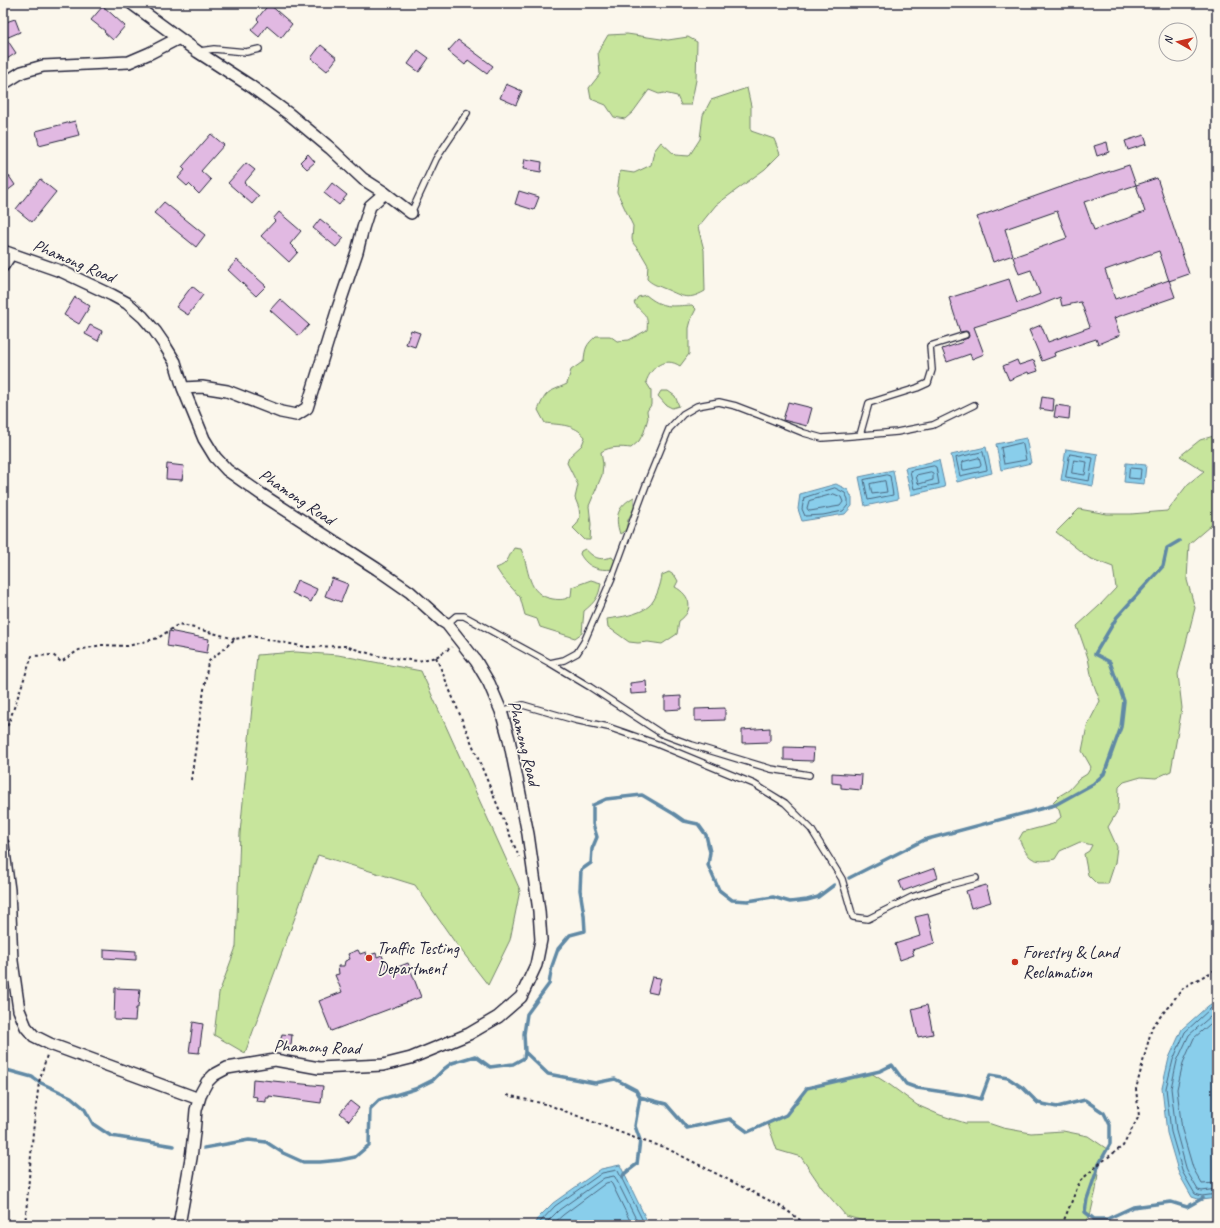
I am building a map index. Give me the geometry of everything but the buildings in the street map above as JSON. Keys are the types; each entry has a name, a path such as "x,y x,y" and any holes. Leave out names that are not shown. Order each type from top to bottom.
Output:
{"street":[{"path":"131,3 178,38 249,85 289,114 330,148 363,179 411,213"},
{"path":"3,84 22,72 43,66 129,62 178,38"},
{"path":"183,388 202,387 226,391 280,412 296,415 307,408 328,337 357,252 370,206 384,193"},
{"path":"3,266 7,253"},
{"name":"Phamong Road","path":"7,253 63,272 127,303 155,331 175,362 183,388 204,439 215,457 227,470 410,592 447,624 476,661 490,683 501,711 509,739 528,834 539,912 541,940 536,964 521,998 498,1017 469,1034 411,1058 383,1065 318,1068 275,1060 227,1068 214,1076 207,1082 201,1093 196,1110 191,1158 178,1225"},
{"path":"3,844 9,890 12,961 19,1010 26,1027 34,1036 50,1044 199,1099"}],"lane":[{"path":"198,52 214,49 246,52 259,49"},
{"path":"411,213 436,158 468,113"},
{"path":"860,435 869,402 911,390 928,383 932,370 930,346 965,335"},
{"path":"550,663 564,660 576,653 584,642 669,429 684,414 697,406 719,402 736,406 804,433 822,438 897,432 933,425 974,405"},
{"path":"447,624 456,616 464,616 550,663 662,734 692,745 771,769 809,775"},
{"path":"501,711 523,705 608,728 657,744 754,784 785,803 811,829 842,879 853,917 868,919 912,897 976,878"}],"path":[{"path":"3,730 8,725 32,656 53,656 61,662 79,650 101,645 128,646 158,638 179,624 235,639 251,636 306,647 345,646 378,656 418,661 436,657 461,641"},
{"path":"191,780 208,662 235,639"},
{"path":"436,657 520,859"},
{"path":"1062,1225 1080,1181 1123,1146 1139,1116 1136,1089 1152,1027 1184,987 1217,968"},
{"path":"25,1225 32,1132 39,1082 50,1044"},
{"path":"507,1095 549,1105 640,1140 664,1147 782,1207 807,1225"}],"green space":[{"path":"627,34 668,40 688,37 697,42 696,80 691,105 681,105 677,96 664,93 659,94 649,90 633,112 625,119 614,117 606,105 591,99 589,88 600,74 598,52 608,35"},
{"path":"747,88 751,106 751,131 774,139 780,154 765,169 716,205 698,227 704,250 705,291 688,297 679,295 654,284 647,279 648,265 633,243 633,226 617,192 620,171 634,173 651,165 654,151 661,142 675,155 689,156 700,139 703,115 711,100"},
{"path":"646,295 662,305 692,305 696,309 689,328 689,354 680,366 669,362 664,363 655,368 648,377 646,382 651,390 651,405 647,411 648,418 644,432 639,441 631,448 612,448 601,452 603,464 602,475 589,506 591,524 590,540 585,540 573,528 577,524 580,517 579,508 575,498 578,485 567,463 569,457 582,445 585,437 572,427 545,423 538,410 549,392 567,384 571,370 584,361 587,347 596,336 610,336 617,341 629,340 647,330 646,317 634,303 638,297"},
{"path":"661,391 668,391 675,396 679,406 672,408 666,405 658,396"},
{"path":"1217,435 1217,520 1189,544 1187,580 1195,608 1178,674 1182,708 1171,771 1156,778 1141,777 1124,782 1119,787 1118,810 1108,827 1117,847 1115,863 1108,884 1097,884 1088,875 1084,854 1089,851 1092,845 1080,842 1060,851 1055,859 1041,861 1032,858 1025,851 1019,839 1023,832 1053,824 1061,817 1059,810 1053,802 1069,790 1079,779 1087,774 1091,767 1082,751 1087,726 1100,701 1092,680 1088,658 1077,626 1116,588 1113,567 1089,558 1056,532 1079,509 1107,514 1167,511 1188,484 1204,471 1180,456 1200,440"},
{"path":"634,497 634,508 628,520 626,530 620,534 617,522 619,512 624,504"},
{"path":"514,548 521,549 533,587 544,597 560,600 565,599 571,596 572,587 591,580 601,583 596,599 584,611 582,633 575,638 540,627 537,619 525,615 520,597 496,568 506,563"},
{"path":"585,549 597,558 604,559 612,557 615,561 613,569 598,569 590,565 580,554 581,551"},
{"path":"669,572 675,576 678,581 675,587 684,594 689,603 687,612 679,621 677,634 662,644 648,642 638,643 629,642 608,627 607,619 635,614 649,606 658,592 662,575"},
{"path":"296,652 338,655 421,671 520,890 510,940 488,985 454,941 415,885 318,855 245,1053 214,1035 219,993 236,947 240,833 257,655"},
{"path":"871,1073 917,1105 940,1115 965,1123 988,1123 1003,1128 1031,1133 1063,1131 1088,1136 1107,1149 1099,1164 1096,1190 1090,1216 1083,1225 878,1225 846,1216 822,1188 801,1157 777,1150 768,1124 786,1115 807,1088"}],"water":[{"path":"1026,438 1031,463 1001,470 996,444"},
{"path":"986,447 992,473 957,482 951,455"},
{"path":"1066,449 1098,454 1093,486 1061,480"},
{"path":"939,460 945,487 911,495 905,468"},
{"path":"1126,463 1146,465 1144,484 1124,482"},
{"path":"893,470 898,499 865,506 859,477"},
{"path":"836,484 848,490 852,498 852,506 845,514 802,521 798,509 800,494"},
{"path":"1217,1000 1217,1198 1201,1200 1192,1197 1179,1174 1167,1133 1162,1088 1169,1058 1182,1029"},
{"path":"620,1165 649,1225 534,1225 537,1219 553,1203 601,1169"}],"waterway":[{"path":"849,878 924,840 1055,805 1093,784 1104,774 1121,727 1124,701 1110,662 1095,654 1117,617 1163,566 1167,548 1179,541"},
{"path":"204,1148 249,1140 266,1142 283,1153 303,1162 320,1162 355,1157 369,1145 370,1109 379,1100 415,1089 433,1080 452,1063 475,1056 490,1067 513,1064 524,1058 524,1034 527,1014 549,984 552,966 558,949 570,935 585,931 580,890 581,870 591,863 592,849 597,837 593,824 593,805 606,799 642,795 684,821 698,824 706,835 710,852 708,865 719,890 732,900 748,901 773,897 790,902 807,900 818,897 834,885"},
{"path":"525,1052 548,1074 595,1083 615,1079 636,1090 640,1097 666,1104 687,1128 730,1119 748,1132 786,1115 807,1088 880,1071 892,1065 906,1084 917,1088 981,1099 990,1075 1008,1078 1023,1088 1038,1103 1057,1107 1085,1100 1104,1113 1110,1125 1110,1144 1099,1164 1087,1199 1085,1212 1094,1219 1107,1219 1133,1207 1171,1202 1187,1207 1203,1198"},
{"path":"3,1069 32,1077 39,1082 71,1097 84,1108 93,1124 111,1136 174,1146"},
{"path":"622,1178 624,1174 637,1164 640,1140 635,1126 640,1097"}],"place":[{"name":"Traffic Testing Department","path":"369,958"},
{"name":"Forestry & Land Reclamation","path":"1015,962"}]}
